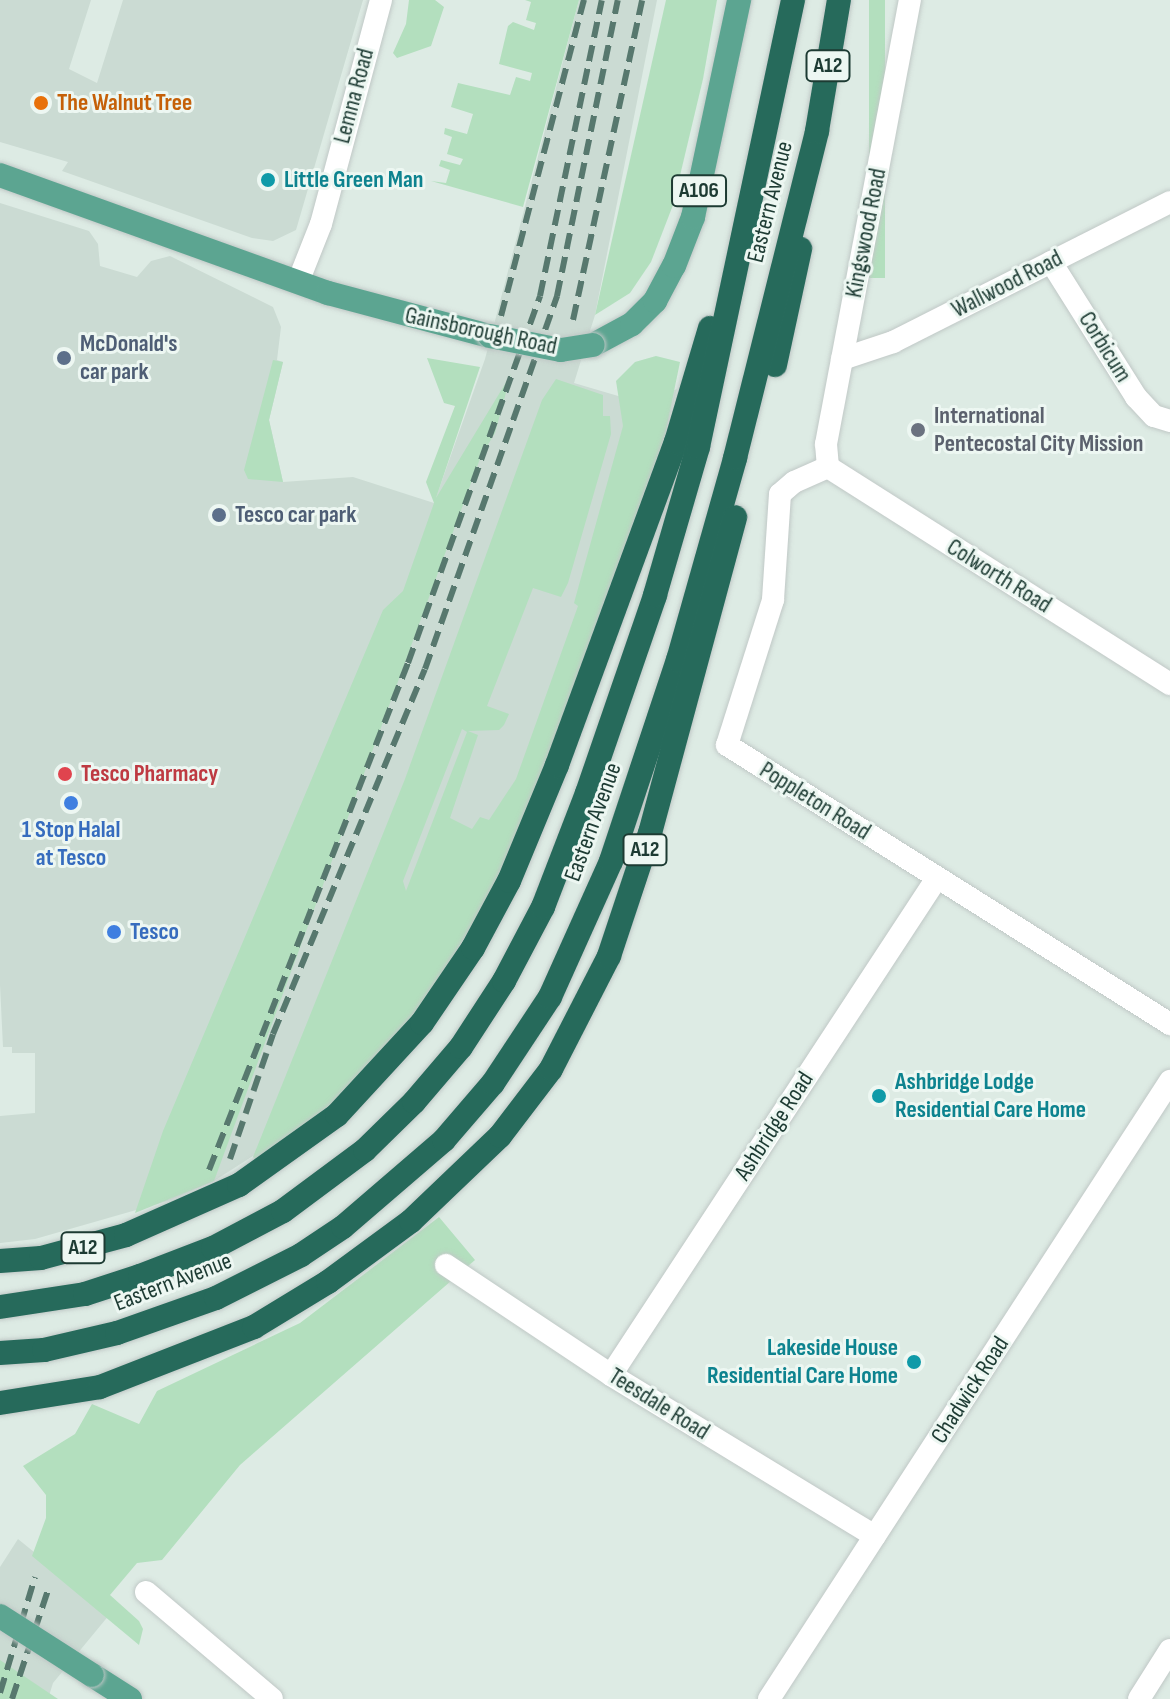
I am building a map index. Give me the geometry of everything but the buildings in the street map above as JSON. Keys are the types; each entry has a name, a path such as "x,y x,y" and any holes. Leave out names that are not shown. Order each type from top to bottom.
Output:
{"highway":[{"name":"Eastern Avenue","path":"0,1307 85,1294 140,1276 272,1218 365,1150 414,1102 470,1034 543,907 655,595 698,447 793,0"},
{"name":"Eastern Avenue","path":"0,1353 44,1350 117,1333 216,1298 301,1255 343,1227 444,1140 518,1048 550,997 611,861 678,660 817,131 839,0"},
{"name":"A12","path":"0,1261 41,1258 126,1235 239,1185 337,1115 431,1010 509,881 557,765 676,442 768,125"},
{"name":"A12","path":"0,1403 61,1396 157,1367 254,1327 328,1282 411,1221 500,1136 551,1069 609,956 650,833 795,287 817,131"}],"main road":[{"name":"Gainsborough Road","path":"0,175 298,282 490,336 561,350 593,345 632,324 655,301 674,266 693,217 739,0"},
{"path":"0,1616 130,1699"}],"street":[{"name":"Lemna Road","path":"298,282 321,224 381,0"},
{"name":"Kingswood Road","path":"828,467 826,444 910,0"},
{"name":"Wallwood Road","path":"842,359 893,342 1170,202"},
{"name":"Corbicum","path":"1051,262 1136,397 1154,416 1170,421"},
{"name":"Colworth Road","path":"828,467 1170,684"},
{"name":"Poppleton Road","path":"828,467 794,482 780,494 773,600 727,745 1170,1024"},
{"name":"Ashbridge Road","path":"611,1375 937,878"},
{"name":"Chadwick Road","path":"769,1699 1170,1081"},
{"name":"Teesdale Road","path":"446,1266 611,1375 875,1536"},
{"path":"146,1592 272,1699"},
{"path":"1139,1699 1170,1650"}],"shaded area":[{"path":"0,0 91,0 69,69 97,83 123,0 363,0 296,230 273,241 252,238 62,171 68,162 0,142"},
{"path":"579,0 657,0 595,315 574,383 642,403 677,389 665,435 538,783 287,1134 214,1181 171,1200 35,1239 0,1243 0,1116 35,1113 35,1053 12,1053 12,1047 3,1047 0,985 0,203 89,231 98,244 100,266 137,277 151,261 170,256 273,307 281,327 277,360 283,362 269,420 283,482 353,477 434,503 485,359"},
{"path":"18,1539 110,1614 53,1683 48,1699 0,1699 0,1567"}],"green space":[{"path":"409,0 435,0 444,7 431,46 397,58 393,53 406,24"},
{"path":"525,0 579,0 523,207 431,181 446,183 450,170 439,166 441,160 460,165 463,159 447,154 452,137 444,134 445,128 467,134 473,114 451,107 458,83 510,95 516,77 530,81 532,73 499,64 508,26 513,22 534,30 536,23 526,20 531,2"},
{"path":"666,0 717,0 703,79 673,205 651,262 630,293 595,315"},
{"path":"869,0 885,0 885,278 869,278"},
{"path":"656,356 680,362 665,435 538,783 487,901 412,1022 322,1116 259,1163 253,1157 405,779 542,400 556,379 603,395 603,416 610,416 611,434 568,583 561,597 533,588 487,706 509,714 499,730 468,731 478,735 450,818 472,829 480,817 489,820 516,779 578,606 574,603 623,426 616,381 635,362","holes":["462,729 467,732 406,891 403,881"]},
{"path":"427,358 480,367 436,498 511,374 495,433 481,456 214,1181 135,1213 163,1131 383,610 403,591 434,503 426,482 455,406 444,403"},
{"path":"273,360 283,362 269,420 283,482 248,479 244,470"},
{"path":"439,1217 475,1260 240,1465 162,1560 137,1563 110,1595 139,1621 143,1629 139,1645 32,1556 46,1518 46,1495 23,1466 75,1434 92,1404 139,1424 157,1391 300,1323"},
{"path":"0,1660 58,1699 0,1699"}],"railway":[{"path":"501,316 584,0"},
{"path":"209,1170 408,663 540,296 602,0"},
{"path":"230,1159 273,1034 425,669 557,296 618,0"},
{"path":"573,320 642,0"},
{"path":"0,1693 35,1577"},
{"path":"12,1699 48,1590"}],"place":[{"name":"The Walnut Tree","path":"41,103"},
{"name":"Little Green Man","path":"268,180"},
{"name":"McDonald's car park","path":"64,358"},
{"name":"International Pentecostal City Mission","path":"918,430"},
{"name":"Tesco car park","path":"219,515"},
{"name":"Tesco Pharmacy","path":"65,774"},
{"name":"1 Stop Halal at Tesco","path":"71,803"},
{"name":"Tesco","path":"114,932"},
{"name":"Ashbridge Lodge Residential Care Home","path":"879,1096"},
{"name":"Lakeside House Residential Care Home","path":"914,1362"}]}
